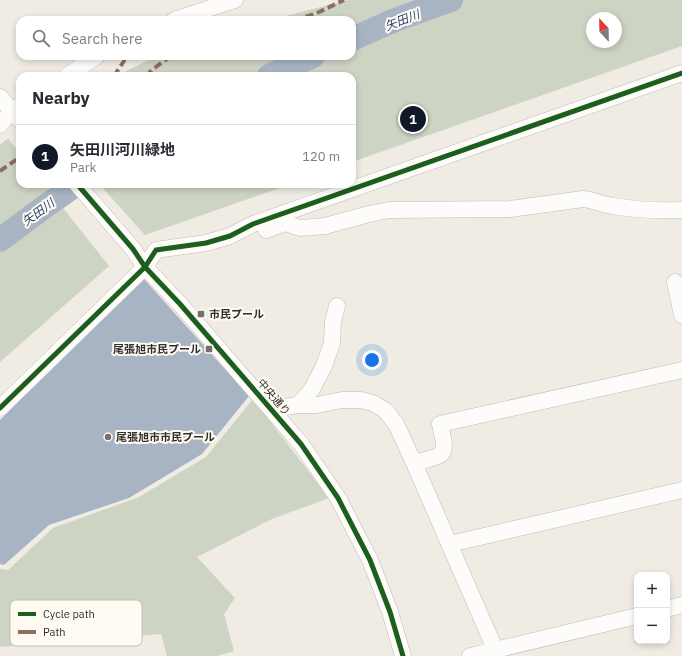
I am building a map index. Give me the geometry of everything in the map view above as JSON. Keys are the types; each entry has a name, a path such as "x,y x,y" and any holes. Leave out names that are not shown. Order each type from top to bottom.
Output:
{"street":[{"path":"186,16 235,0"},
{"path":"73,72 91,60"},
{"path":"356,188 682,73"},
{"path":"0,97 16,111"},
{"path":"0,125 16,113"},
{"name":"中央通り","path":"80,188 133,249 145,267 180,304 301,444 338,498 370,560 390,612 403,656"},
{"path":"0,408 145,267 156,250 206,243 230,236 253,224 355,188"},
{"path":"230,236 241,238 285,223 300,228 325,226 389,210 510,209 583,199 593,200 612,206 649,210 682,210"},
{"path":"675,282 682,315"},
{"path":"298,405 312,389 324,366 332,343 333,322 337,306"},
{"path":"414,463 440,455 445,450 440,424 682,370"},
{"path":"272,409 298,405 317,405 342,400 361,400 373,403 386,411 396,424 414,463 497,653"},
{"path":"450,544 682,490"},
{"path":"670,607 682,605"},
{"path":"470,656 497,653 634,617"}],"green space":[{"path":"348,0 682,0 682,46 356,161 356,72 125,72 148,60 356,60 356,16 286,16"},
{"path":"8,138 16,149 16,188 47,188 109,266 0,362 0,145"},
{"path":"103,188 280,188 145,235"},
{"path":"253,399 329,498 272,519 197,557 235,598 224,614 234,651 217,656 167,656 161,634 142,636 142,600 10,600 10,646 12,646 0,647 0,569 8,570 53,528 139,497 206,457"}],"water":[{"name":"尾張旭市市民プール","path":"144,279 249,396 202,454 129,498 49,525 4,565 0,564 0,420"}],"waterway":[{"name":"矢田川","path":"356,37 395,20 451,0"},
{"name":"矢田川","path":"278,72 304,60"},
{"name":"矢田川","path":"0,240 71,188"}],"marked path":[{"path":"308,16 344,0"},
{"path":"117,72 124,60"},
{"path":"150,72 165,60"},
{"path":"0,171 16,160"}],"cycle path":[{"path":"356,188 682,73"},
{"path":"80,188 133,249 145,267 180,304 301,444 338,498 370,560 390,612 403,656"},
{"path":"0,408 145,267 156,250 206,243 230,236 253,224 355,188"}],"place":[{"name":"矢田川河川緑地","path":"413,119"},
{"name":"市民プール","path":"201,314"},
{"name":"尾張旭市民プール","path":"209,349"},
{"name":"尾張旭市市民プール","path":"108,437"}]}
